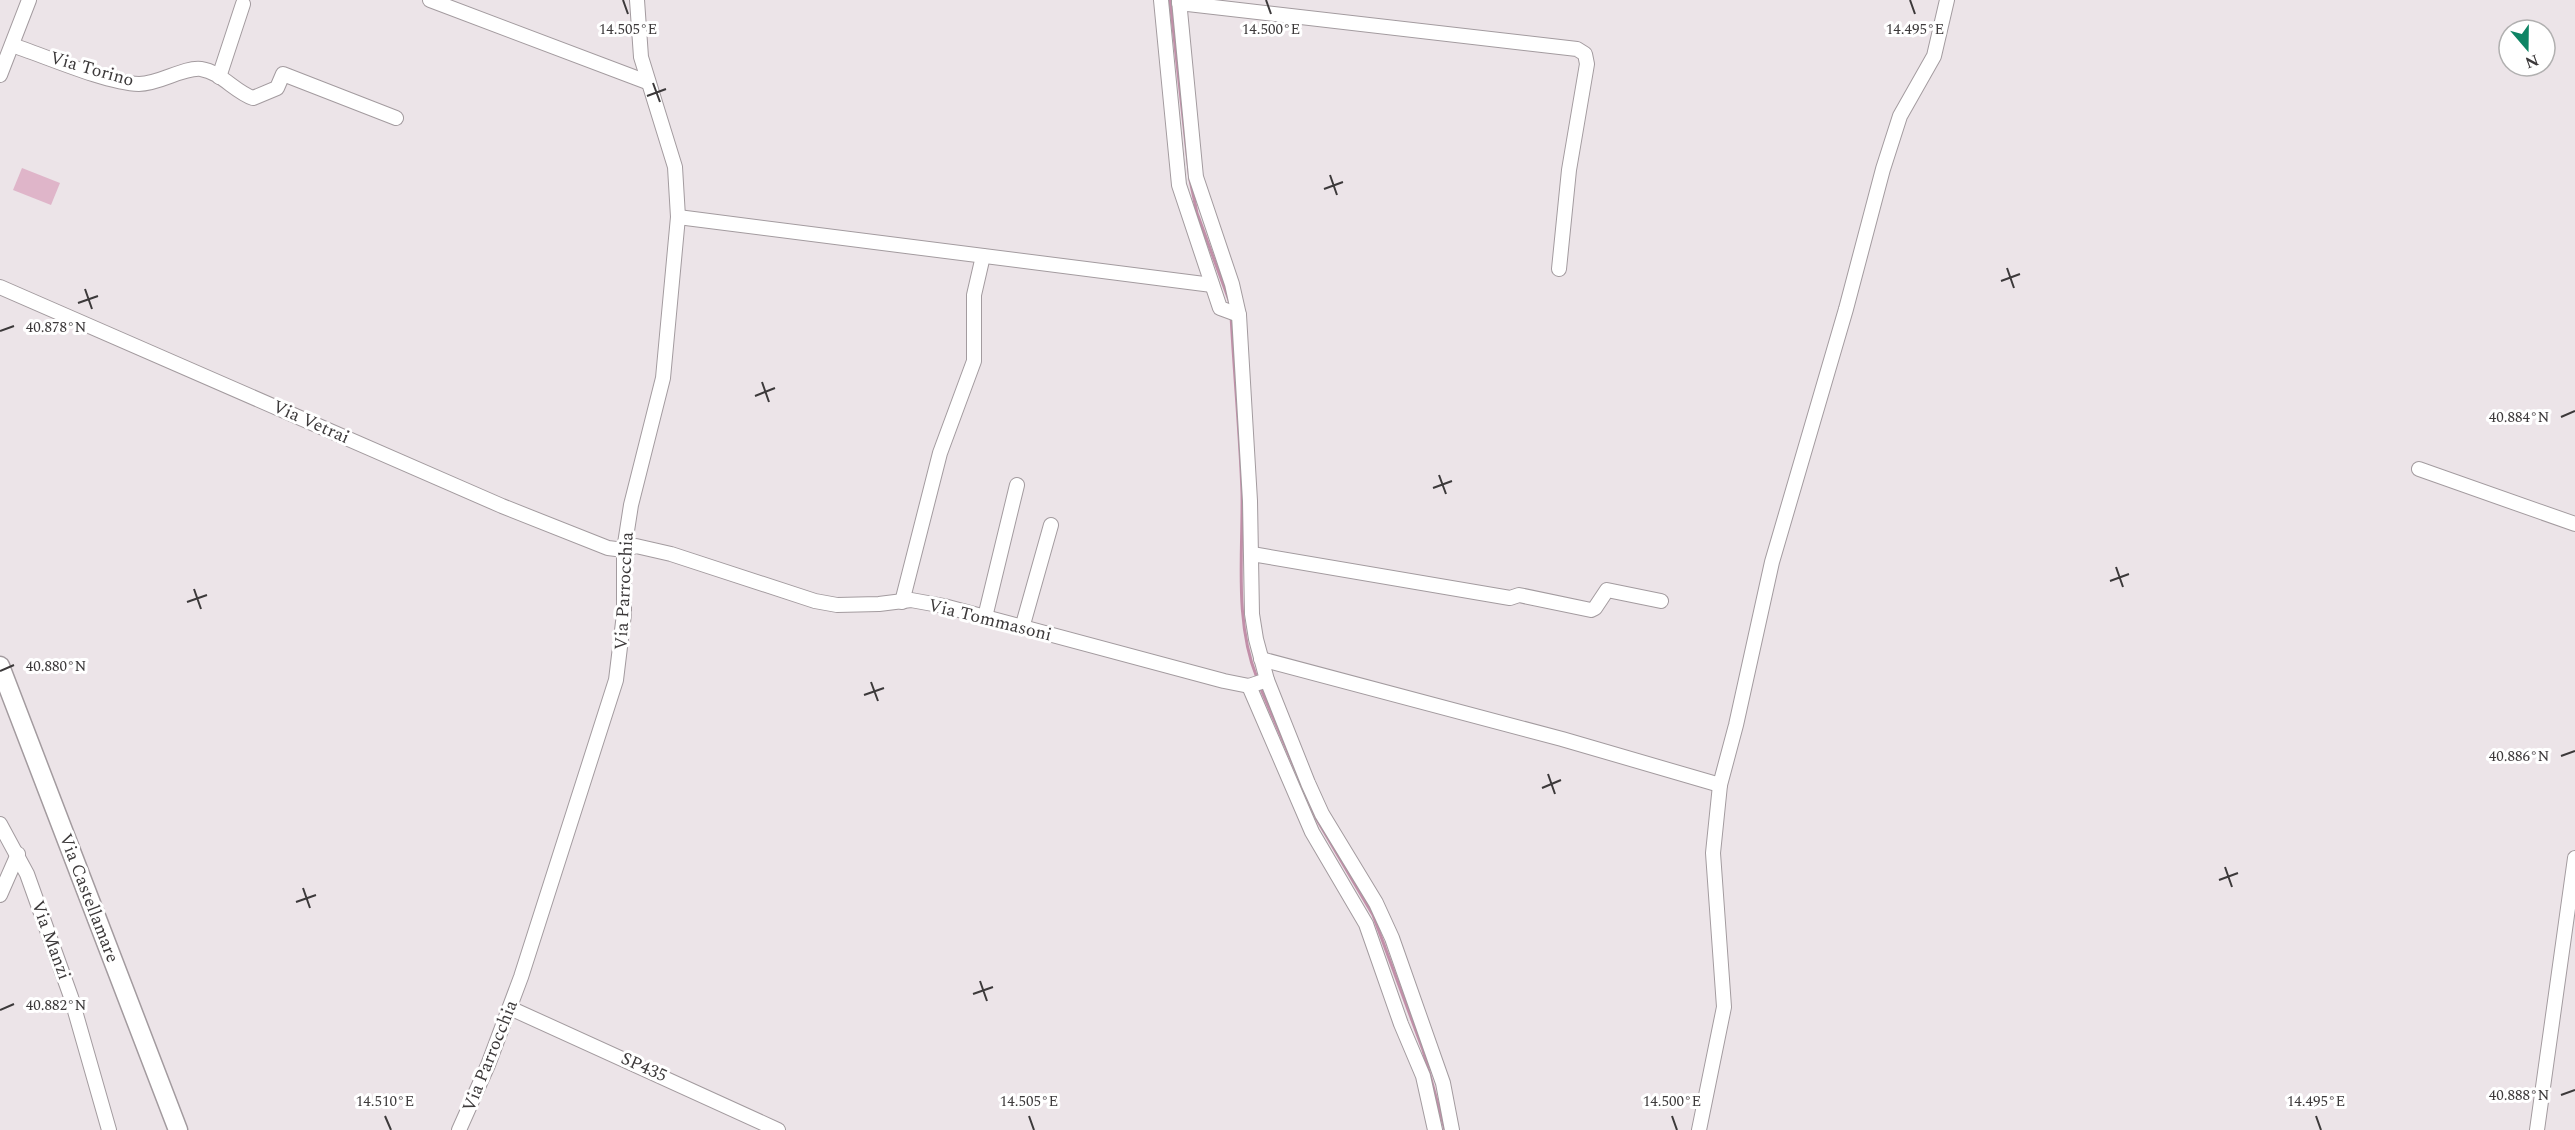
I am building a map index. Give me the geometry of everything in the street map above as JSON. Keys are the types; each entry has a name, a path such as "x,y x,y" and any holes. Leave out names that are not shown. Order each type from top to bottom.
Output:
{"main road":[{"name":"Via Castellamare","path":"0,666 178,1130"}],"street":[{"path":"0,75 29,0"},
{"path":"430,0 647,82"},
{"name":"Via Parrocchia","path":"459,1130 510,1008 616,680 624,614 624,550 631,505 663,378 678,217 675,167 641,57 637,0"},
{"path":"1161,0 1179,184 1220,308 1233,313"},
{"path":"1699,1130 1724,1007 1713,853 1720,785 1736,725 1772,562 1846,309 1886,159 1900,116 1934,56 1947,0"},
{"path":"1452,1130 1447,1094 1431,1073 1401,1024 1366,924 1312,832 1258,683 1261,659 1252,614 1252,554 1232,284 1196,177 1179,2 1577,49 1585,54 1587,64 1569,170 1559,269"},
{"path":"219,77 243,4"},
{"name":"Via Torino","path":"12,45 126,82 158,82 200,69 219,77 241,94 253,98 277,88 283,74 396,118"},
{"path":"678,217 1212,285"},
{"path":"902,602 940,453 974,361 974,296 983,255"},
{"name":"Via Vetrai","path":"0,287 512,510 608,548 624,550"},
{"path":"2419,469 2575,524"},
{"path":"985,617 1017,485"},
{"path":"1022,628 1050,525"},
{"name":"Via Tommasoni","path":"624,550 636,546 671,554 814,601 837,605 902,602 944,606 1022,628 1258,683"},
{"path":"1252,554 1510,598 1519,595 1591,610 1595,608 1607,590 1661,601"},
{"path":"1261,659 1562,739 1720,785"},
{"path":"1258,683 1322,813 1383,916 1431,1073 1435,1130"},
{"name":"Via Manzi","path":"0,824 18,854 71,997 109,1130"},
{"path":"0,895 18,854"},
{"path":"2538,1130 2575,858"},
{"name":"SP435","path":"510,1008 778,1130"}],"shaded area":[{"path":"22,168 60,183 51,205 13,190"}],"waterway":[{"path":"1170,0 1190,180 1197,213 1230,303"},
{"path":"1231,315 1242,493 1242,610 1245,634 1257,678"},
{"path":"1260,687 1316,818 1373,915 1423,1050 1445,1130"}]}
